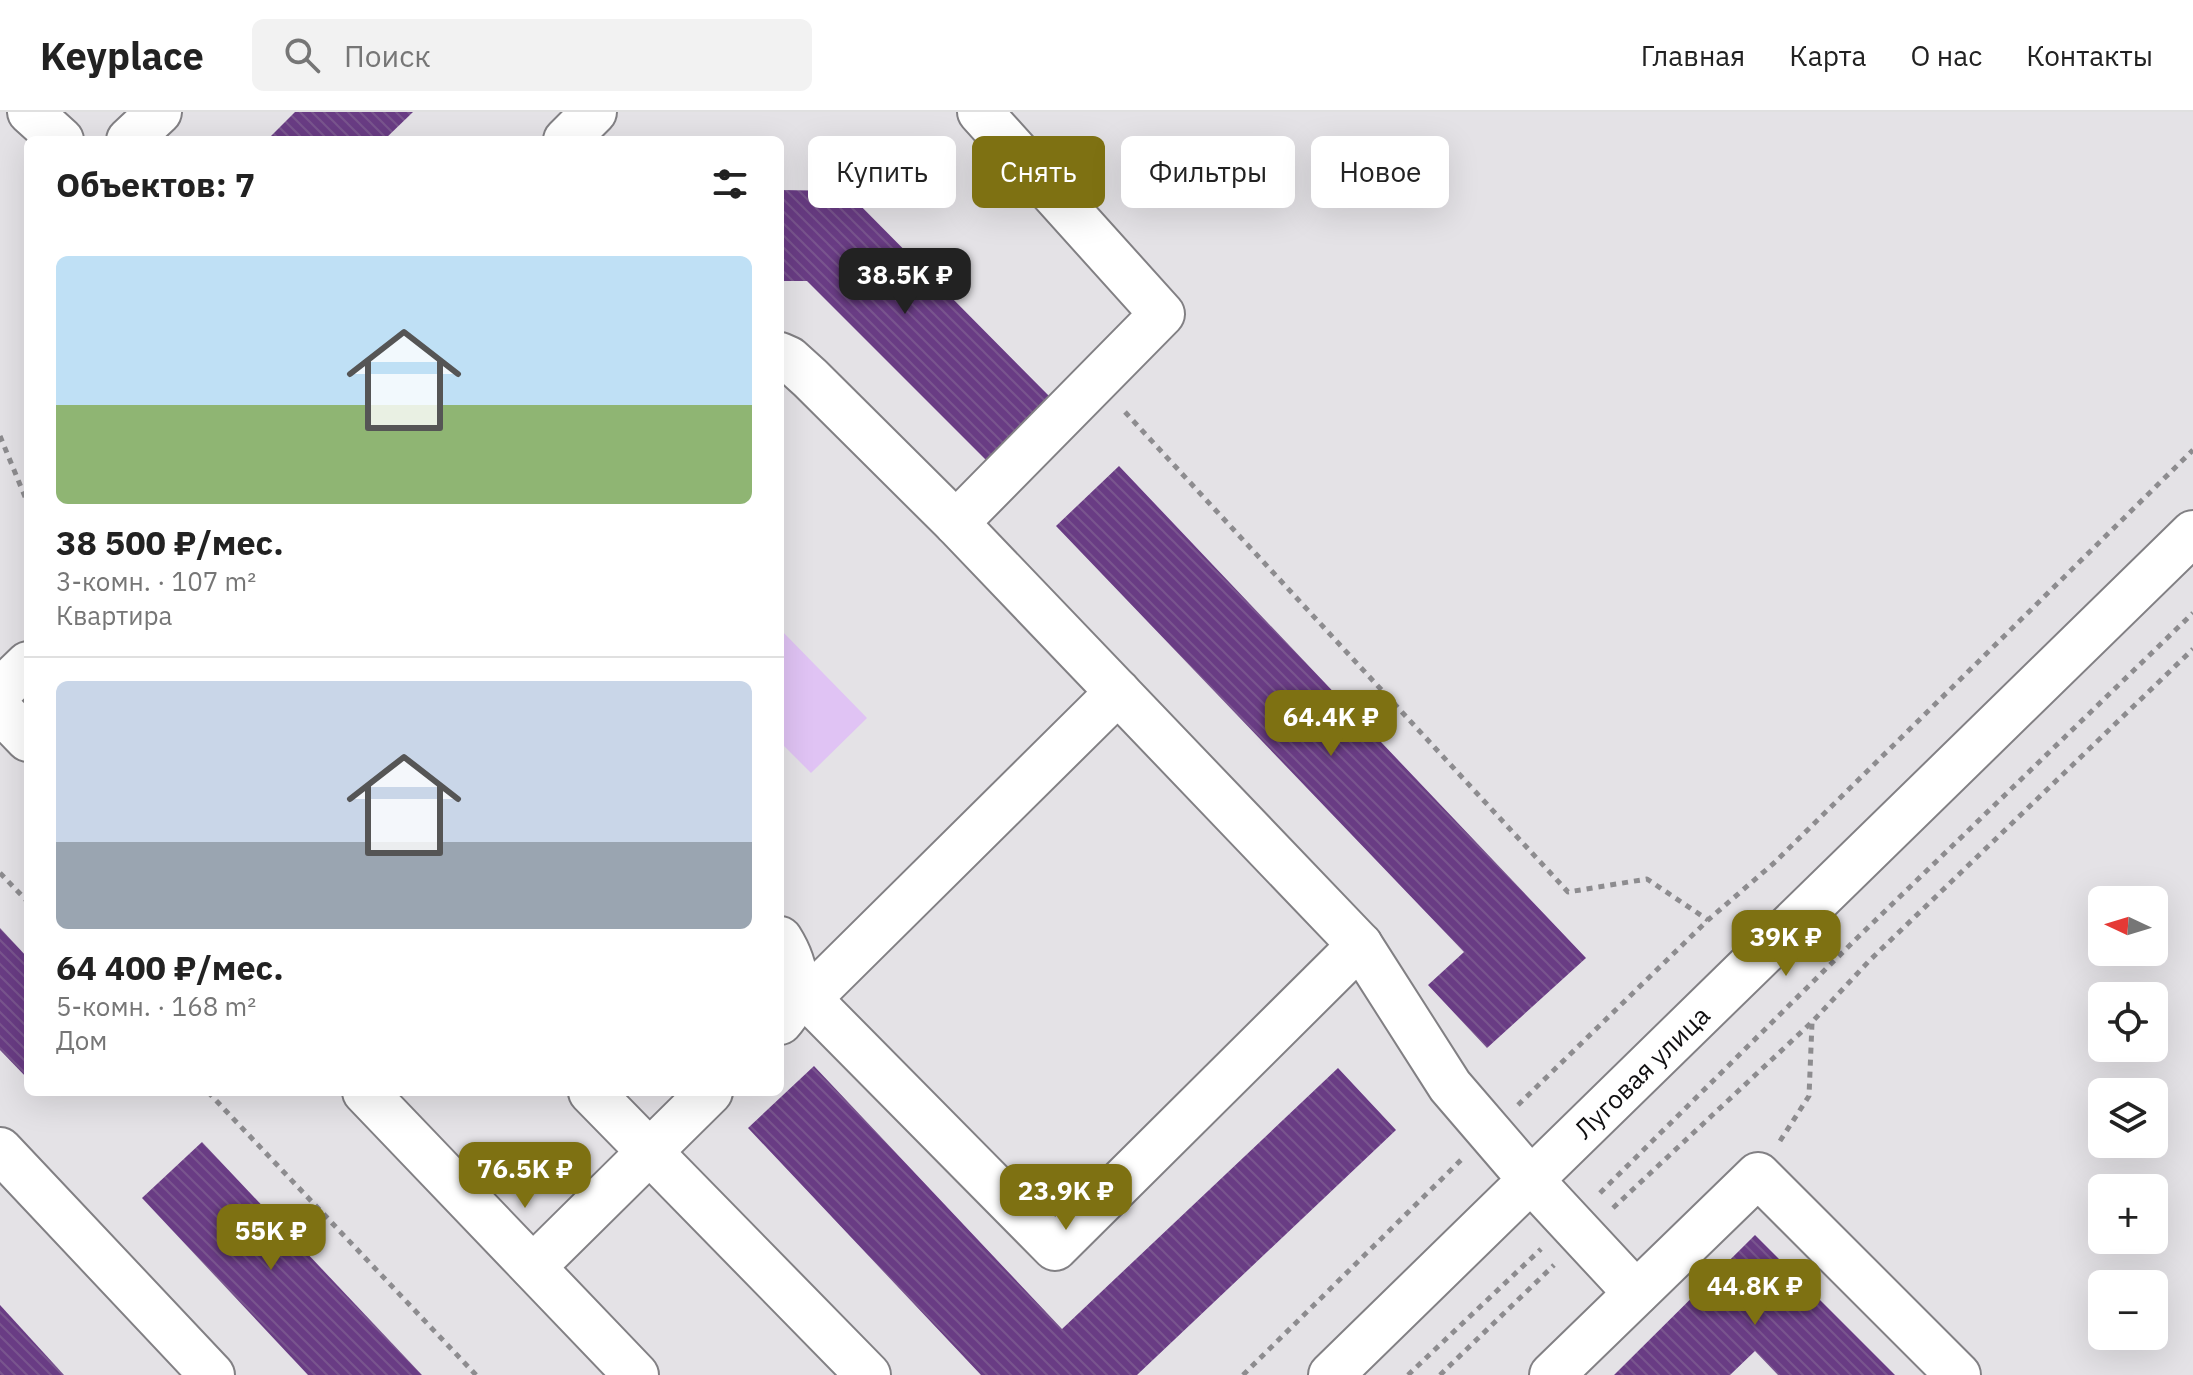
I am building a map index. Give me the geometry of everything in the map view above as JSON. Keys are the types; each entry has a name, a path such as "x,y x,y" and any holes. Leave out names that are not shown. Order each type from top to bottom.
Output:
{"street":[{"path":"30,112 57,136"},
{"path":"133,136 159,112"},
{"path":"570,136 594,112"},
{"path":"956,523 1162,314 980,112"},
{"path":"784,357 810,378 956,523 1360,945 1450,1086 1530,1179 1636,1293"},
{"name":"Луговая улица","path":"1331,1375 2193,533"},
{"path":"0,691 24,668"},
{"path":"794,1002 1118,692"},
{"path":"0,710 24,735"},
{"path":"784,948 795,972 794,1002 1055,1248 1360,945"},
{"path":"369,1096 636,1375"},
{"path":"595,1096 868,1375"},
{"path":"533,1267 706,1096"},
{"path":"0,1150 212,1375"},
{"path":"1552,1375 1758,1175 1958,1375"}],"path":[{"path":"1096,381 1568,892 1647,879 1708,920"},
{"path":"0,436 24,494"},
{"path":"1243,1375 1708,920 1774,863 2193,450"},
{"path":"1440,1375 1853,942 2193,613"},
{"path":"1408,1375 1812,1022 1870,960 2193,649"},
{"path":"0,873 24,898"},
{"path":"1758,1175 1809,1096 1812,1022"},
{"path":"212,1096 476,1375"}],"shaded area":[{"path":"784,633 867,718 811,773 784,746"}],"building":[{"path":"295,112 413,112 388,136 271,136"},
{"path":"784,190 808,190 808,208 863,208 1050,397 986,460 807,281 784,281"},
{"path":"1119,466 1586,958 1487,1048 1428,985 1464,952 1056,526"},
{"path":"0,928 24,954 24,1075 0,1050"},
{"path":"814,1066 1062,1329 1338,1068 1396,1130 1137,1375 981,1375 748,1128"},
{"path":"202,1142 422,1375 308,1375 142,1198"},
{"path":"1755,1235 1895,1375 1778,1375 1755,1351 1730,1375 1614,1375"},
{"path":"0,1305 64,1375 0,1375"}]}
